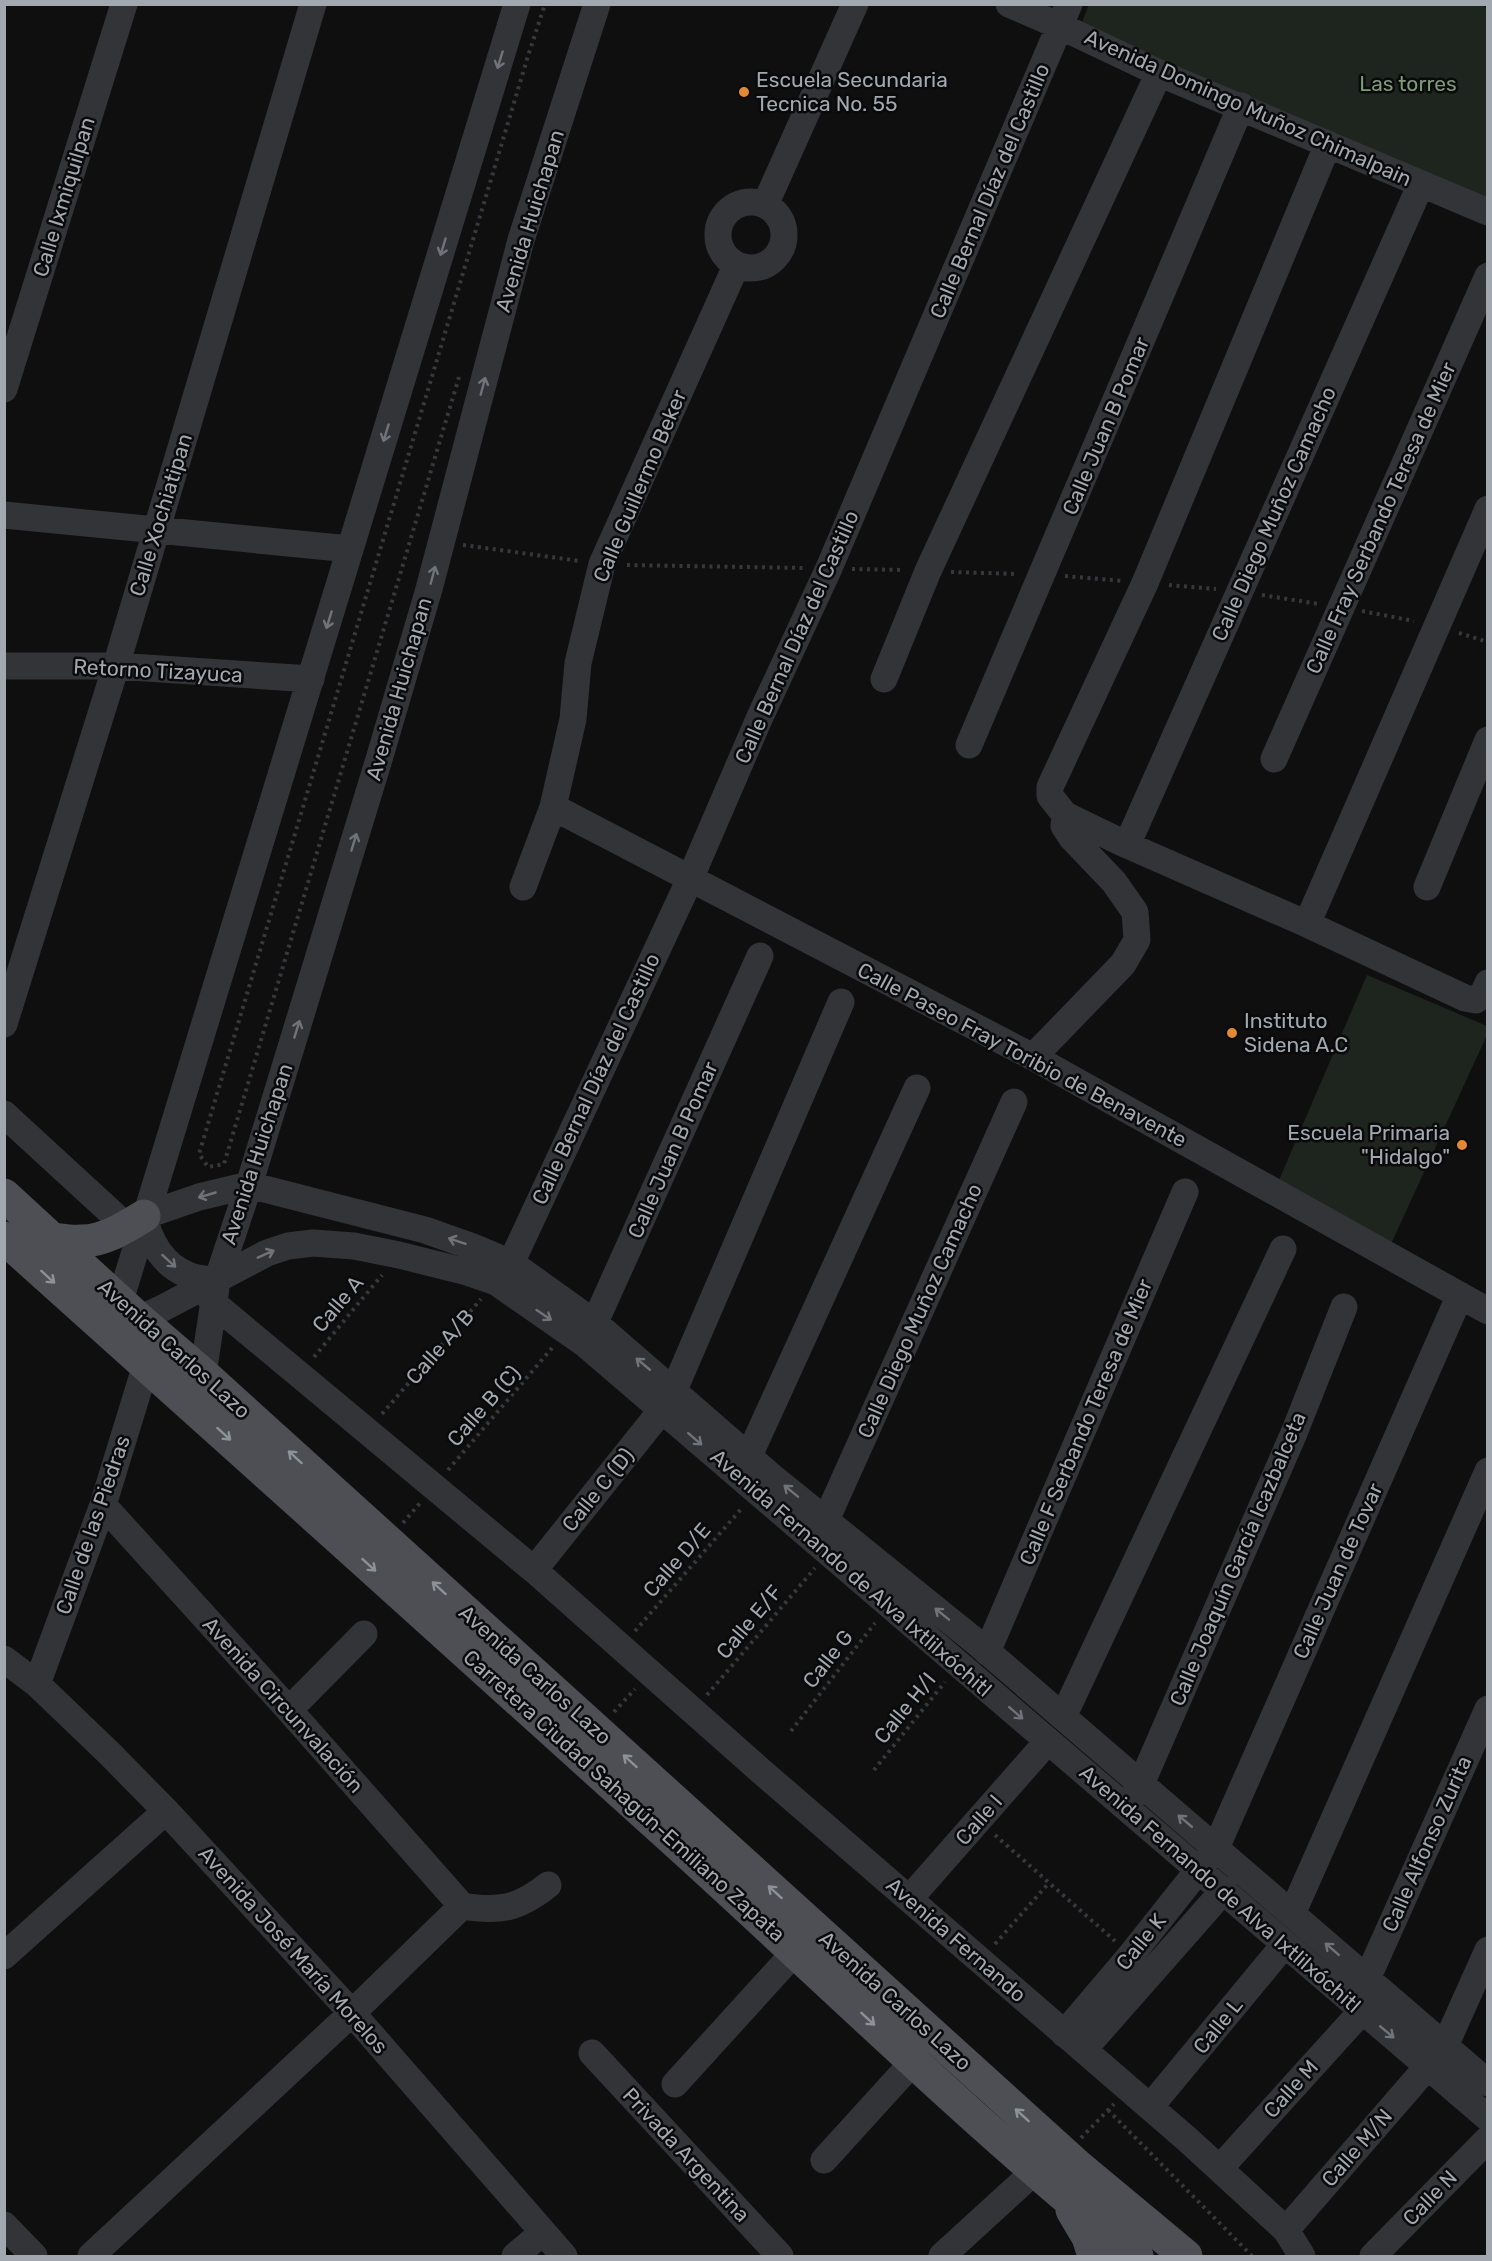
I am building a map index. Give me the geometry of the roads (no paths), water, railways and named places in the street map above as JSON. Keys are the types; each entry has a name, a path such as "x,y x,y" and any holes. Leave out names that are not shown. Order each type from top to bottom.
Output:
{"main road":[{"name":"Avenida Carlos Lazo","path":"4,1195 53,1239 122,1311 204,1365 807,1942 1064,2164"},
{"path":"53,1239 84,1242 135,1230"},
{"name":"Avenida Carlos Lazo","path":"4,1238 83,1309 122,1311"},
{"name":"Carretera Ciudad Sahagún-Emiliano Zapata","path":"122,1311 146,1365 672,1838 807,1942 914,2061 1064,2164 1186,2256"},
{"path":"1064,2164 1079,2220 1094,2256"},
{"path":"1064,2164 1125,2218 1145,2256"},
{"name":"Carretera Ciudad Sahagún-Emiliano Zapata","path":"1064,2164 1137,2256"}],"street":[{"name":"Calle Ixmiquilpan","path":"4,389 124,4"},
{"name":"Calle Xochiatipan","path":"4,1024 116,666 313,4"},
{"path":"122,1311 135,1230 311,679 517,4"},
{"name":"Avenida Huichapan","path":"204,1365 214,1299 380,756 441,542 522,240 597,4"},
{"path":"765,205 855,4"},
{"name":"Avenida Domingo Muñoz Chimalpain","path":"1009,4 1064,15 1160,73 1488,212"},
{"name":"Calle Bernal Díaz del Castillo","path":"503,1273 690,879 759,719 829,568 1064,15"},
{"path":"884,679 928,571 1160,73"},
{"name":"Calle Juan B Pomar","path":"969,745 1044,574 1241,106"},
{"path":"1328,144 1145,583 1050,787 1050,796 1065,814 1127,845 1307,924 1465,998 1476,1000 1487,985"},
{"name":"Calle Diego Muñoz Camacho","path":"1127,845 1421,184"},
{"path":"752,202 765,205 776,213 783,224 784,237 781,250 773,261 762,267 749,269 736,266 725,258 719,246 717,233 720,220 728,210 740,203 752,202"},
{"name":"Calle Guillermo Beker","path":"523,887 553,807 573,719 578,663 602,564 736,266"},
{"name":"Calle Fray Serbando Teresa de Mier","path":"1274,759 1488,276"},
{"path":"1307,924 1488,509"},
{"path":"4,515 350,549"},
{"name":"Retorno Tizayuca","path":"4,666 116,666 311,679"},
{"path":"1427,886 1488,740"},
{"name":"Calle Paseo Fray Toribio de Benavente","path":"553,807 1033,1058 1488,1311"},
{"path":"1033,1058 1123,964 1137,940 1135,912 1114,882 1072,838 1064,826 1065,814"},
{"name":"Calle Juan B Pomar","path":"583,1333 760,956"},
{"path":"668,1400 841,1002"},
{"path":"748,1476 918,1088"},
{"name":"Calle Diego Muñoz Camacho","path":"826,1520 1014,1102"},
{"path":"4,1114 135,1230 147,1231 157,1249 170,1265 189,1276 214,1299"},
{"name":"Avenida Fernando de Alva Ixtlilxóchitl","path":"135,1230 199,1197 249,1185 425,1230 472,1246 503,1273 668,1400 829,1552 889,1605 1488,2118"},
{"name":"Calle F Serbando Teresa de Mier","path":"987,1652 1185,1192"},
{"name":"Avenida Fernando de Alva Ixtlilxóchitl","path":"122,1311 214,1299 267,1253 288,1246 313,1243 354,1246 467,1272 503,1273"},
{"path":"1063,1717 1283,1249"},
{"name":"Calle Juan de Tovar","path":"1216,1848 1460,1295"},
{"name":"Avenida Fernando","path":"214,1299 368,1431 427,1495 534,1570 693,1712 1220,2168 1286,2230 1302,2256"},
{"name":"Calle Joaquín García Icazbalceta","path":"1125,1808 1141,1784 1294,1433 1344,1307"},
{"name":"Calle de las Piedras","path":"36,1684 103,1505 146,1365"},
{"name":"Calle C (D)","path":"534,1570 668,1400"},
{"path":"1292,1914 1488,1471"},
{"name":"Avenida Fernando de Alva Ixtlilxóchitl","path":"748,1476 826,1520 987,1652 1488,2083"},
{"name":"Avenida Circunvalación","path":"103,1505 289,1710 462,1906"},
{"path":"289,1710 364,1634"},
{"name":"Avenida José María Morelos","path":"4,1659 36,1684 166,1811 352,2013 564,2256"},
{"name":"Calle Alfonso Zurita","path":"1367,1979 1488,1709"},
{"name":"Calle I","path":"910,1898 1048,1741"},
{"path":"4,1956 166,1811"},
{"name":"Calle K","path":"1074,2042 1131,1955 1216,1848"},
{"path":"92,2256 352,2013 462,1906 483,1909 518,1905 548,1885"},
{"path":"1074,2042 1224,1890"},
{"path":"675,2084 807,1942"},
{"name":"Calle L","path":"1150,2107 1286,1944"},
{"path":"1445,2046 1488,1950"},
{"name":"Calle M","path":"1220,2168 1362,2011"},
{"name":"Privada Argentina","path":"592,2053 780,2256"},
{"path":"824,2160 914,2061"},
{"name":"Calle M/N","path":"1286,2230 1428,2066"},
{"name":"Calle N","path":"1373,2256 1488,2139"},
{"path":"942,2256 1064,2164"},
{"path":"4,2225 34,2256"},
{"path":"515,2256 542,2233"}],"place":[{"name":"Escuela Secundaria Tecnica No. 55","path":"744,92"},
{"name":"Instituto Sidena A.C","path":"1232,1033"},
{"name":"Escuela Primaria \"Hidalgo\"","path":"1462,1145"}],"park label":[{"name":"Las torres","path":"1408,84"}]}
